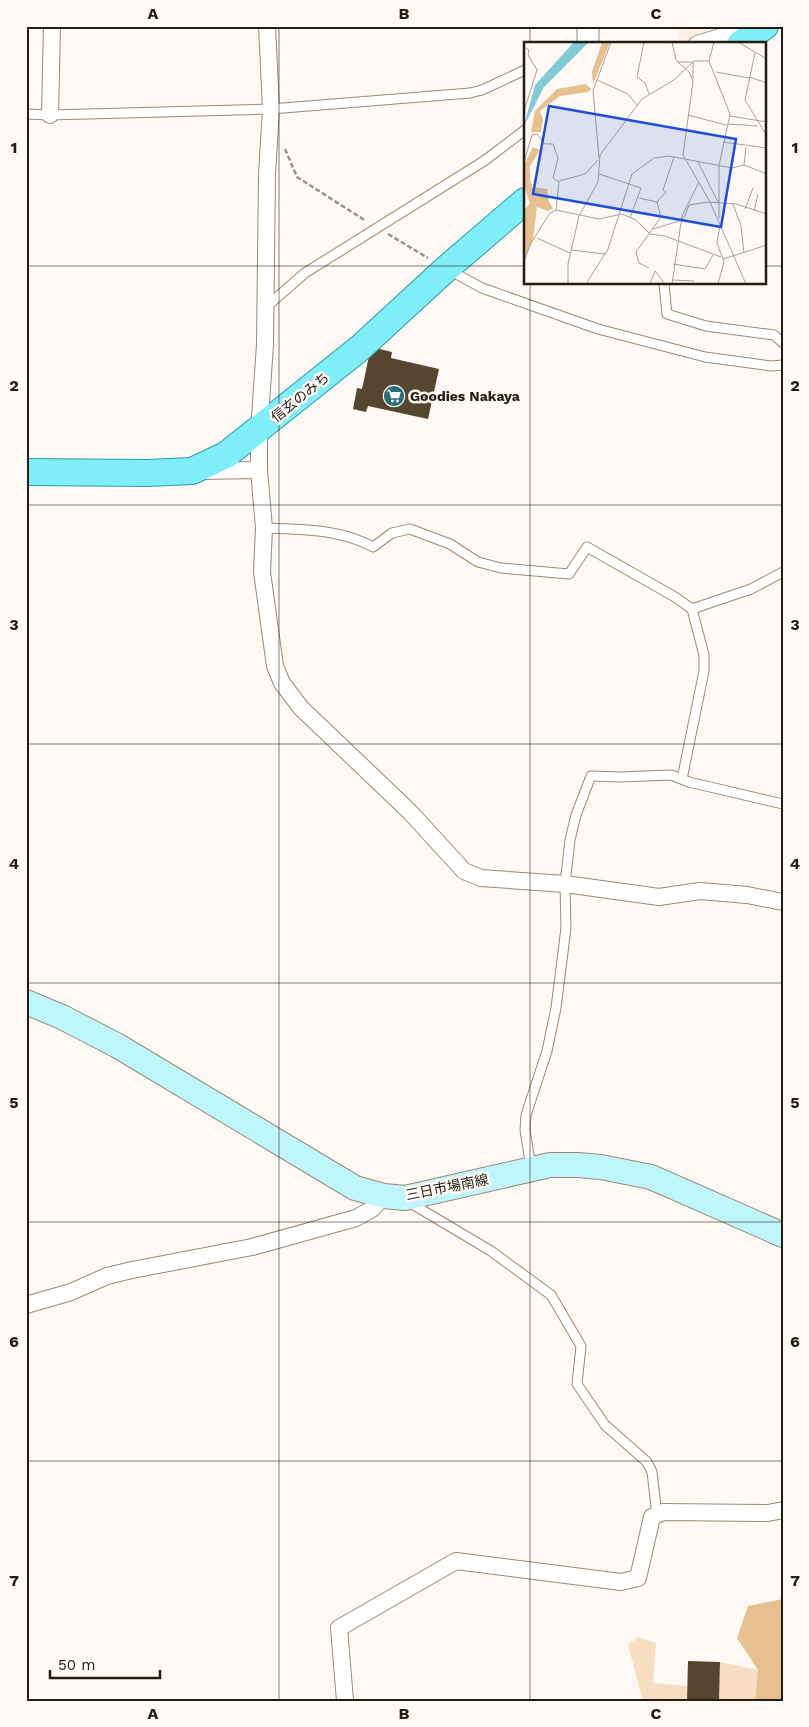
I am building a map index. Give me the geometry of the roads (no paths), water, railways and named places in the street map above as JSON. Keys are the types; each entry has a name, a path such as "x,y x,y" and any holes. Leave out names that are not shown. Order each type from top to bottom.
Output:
{"main road":[{"name":"信玄のみち","path":"26,472 147,473 192,471 226,456 360,348 447,268 524,202"},
{"name":"三日市場南線","path":"26,1002 62,1017 118,1046 355,1188 394,1197 550,1165 578,1164 651,1177 783,1235"}],"street":[{"path":"50,115 52,26"},
{"path":"267,26 271,113 267,174 265,345 259,431 264,528 262,572 275,666 282,683 301,708 410,812 464,871 481,878 566,884 659,897 700,890 747,895 783,902"},
{"path":"588,26 588,42"},
{"path":"704,42 730,34 755,33"},
{"path":"192,471 260,470"},
{"path":"26,1305 71,1292 108,1276 252,1247 356,1218 394,1197"},
{"path":"345,1701 339,1628 456,1561 621,1582 638,1578 652,1517 663,1512 768,1513 783,1510"}],"lane":[{"path":"26,114 271,113 470,93 482,90 524,70"},
{"path":"265,307 305,273 484,161 524,131"},
{"path":"447,268 482,288 598,328 706,357 771,366 783,365"},
{"path":"664,285 666,314 706,326 774,335 783,343"},
{"path":"264,528 329,532 361,540 374,547 392,533 410,529 450,544 478,562 501,568 569,574 587,547 674,597 692,609 704,655 704,671 682,780"},
{"path":"692,609 751,589 783,572"},
{"path":"532,1170 525,1130 526,1115 548,1051 556,1008 566,928 566,884 570,840 574,823 592,776 671,775 682,780 783,804"},
{"path":"394,1197 408,1202 491,1251 551,1295 581,1346 578,1384 605,1425 647,1462 652,1472 657,1515"}],"place":[{"name":"Goodies Nakaya","path":"394,396"}]}
